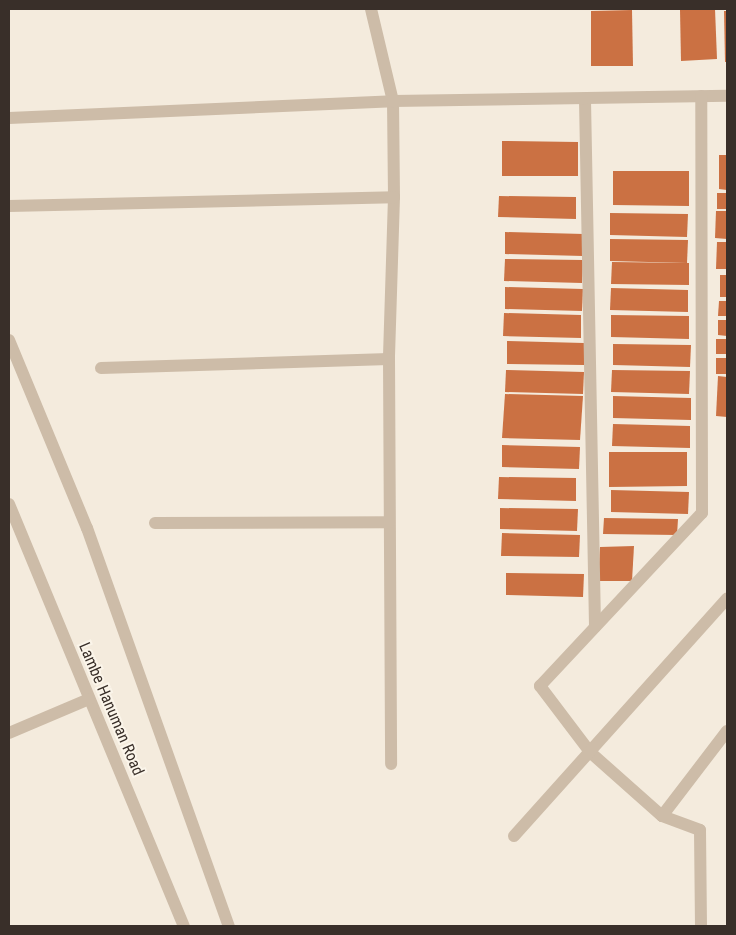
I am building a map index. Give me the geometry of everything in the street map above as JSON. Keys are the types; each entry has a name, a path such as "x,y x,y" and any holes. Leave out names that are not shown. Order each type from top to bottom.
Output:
{"street":[{"path":"371,9 394,101 394,197 389,359 392,764"},
{"path":"701,96 702,513 540,686 590,752 662,816 700,830 701,926"},
{"path":"9,118 394,101 585,100 727,96"},
{"path":"585,100 595,627"},
{"path":"9,206 394,197"},
{"path":"9,340 87,528 229,926"},
{"path":"101,368 389,359"},
{"name":"Lambe Hanuman Road","path":"9,504 184,926"},
{"path":"155,523 389,522"},
{"path":"514,836 727,599"},
{"path":"9,733 89,699"},
{"path":"662,816 727,731"}],"building":[{"path":"715,9 717,59 681,61 680,10"},
{"path":"632,10 633,66 591,66 591,11"},
{"path":"724,11 727,11 727,62 725,62"},
{"path":"502,141 578,142 578,176 502,176"},
{"path":"719,155 727,155 727,190 719,189"},
{"path":"613,171 689,171 689,206 613,205"},
{"path":"717,193 727,193 727,209 717,209"},
{"path":"499,196 576,197 576,219 498,217"},
{"path":"716,211 727,211 727,239 715,238"},
{"path":"610,213 688,214 687,237 610,235"},
{"path":"505,232 584,234 583,256 505,254"},
{"path":"610,239 688,240 687,263 610,261"},
{"path":"717,242 727,242 727,269 716,269"},
{"path":"505,259 583,260 582,283 504,281"},
{"path":"612,262 689,263 689,285 611,284"},
{"path":"720,275 727,275 727,297 720,297"},
{"path":"505,287 583,289 582,311 505,309"},
{"path":"611,288 688,290 688,312 610,310"},
{"path":"719,301 727,301 727,316 718,316"},
{"path":"504,313 581,315 581,338 503,336"},
{"path":"611,315 689,316 689,339 611,337"},
{"path":"718,320 727,320 727,336 718,335"},
{"path":"716,339 727,339 727,354 716,354"},
{"path":"507,341 584,343 584,365 507,364"},
{"path":"613,344 691,345 690,367 613,365"},
{"path":"716,358 727,358 727,374 716,374"},
{"path":"506,370 584,372 583,394 505,392"},
{"path":"612,370 690,371 689,394 611,392"},
{"path":"718,376 727,377 727,417 716,416"},
{"path":"505,394 583,396 580,440 502,438"},
{"path":"613,396 691,398 691,420 613,418"},
{"path":"613,424 690,426 690,448 612,446"},
{"path":"502,445 580,447 579,469 502,467"},
{"path":"609,452 687,452 687,486 609,487"},
{"path":"499,477 576,478 576,501 498,499"},
{"path":"611,490 689,492 688,514 611,512"},
{"path":"500,508 578,509 577,531 500,529"},
{"path":"604,518 678,519 677,535 603,534"},
{"path":"502,533 580,535 579,557 501,556"},
{"path":"634,546 632,581 598,581 600,547"},
{"path":"506,573 584,574 583,597 506,595"}]}
